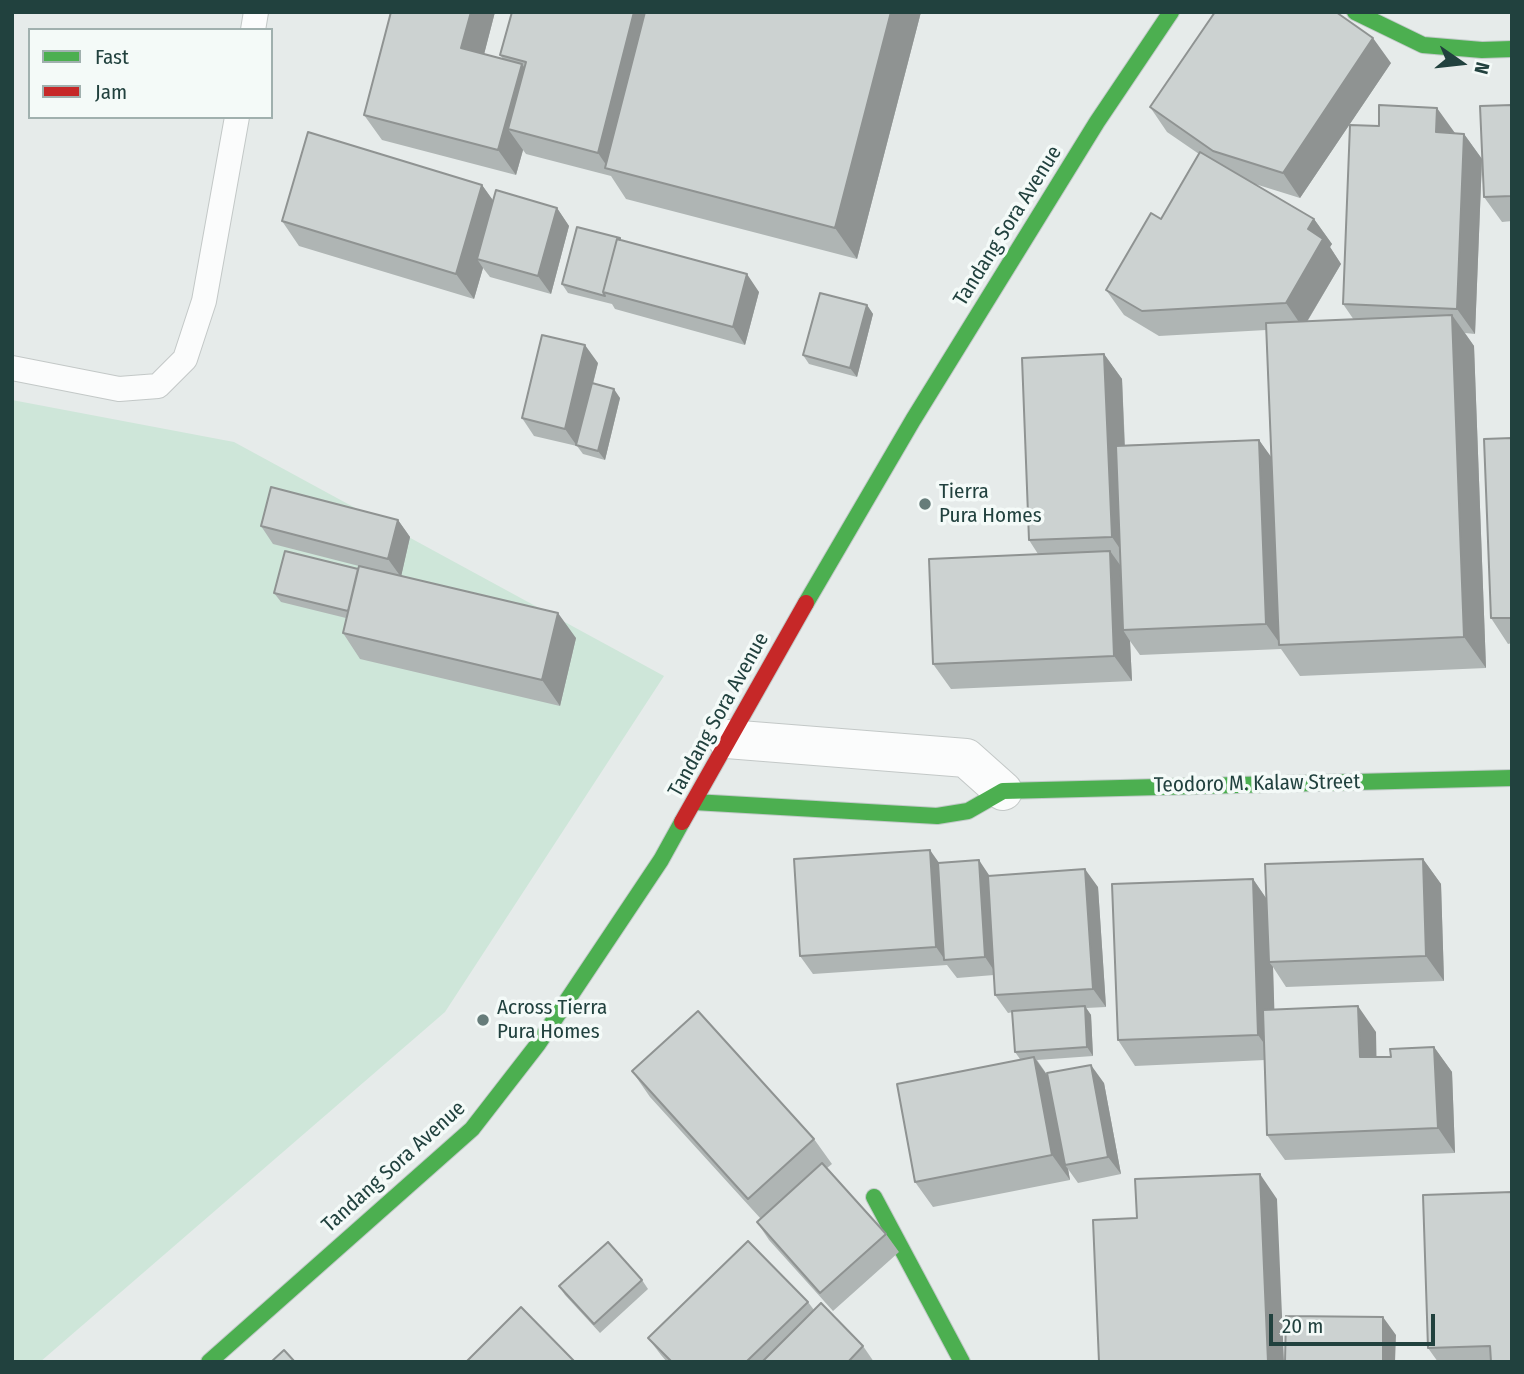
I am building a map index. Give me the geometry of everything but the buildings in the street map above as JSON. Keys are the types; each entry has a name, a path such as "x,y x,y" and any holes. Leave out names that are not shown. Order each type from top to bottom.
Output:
{"main road":[{"name":"Tandang Sora Avenue","path":"209,1362 472,1129 546,1032 661,860 727,739 913,420 1097,122 1171,12"},
{"path":"1355,12 1423,45 1482,50 1512,49"},
{"name":"Teodoro M. Kalaw Street","path":"694,802 937,816 968,811 1003,791 1512,778"},
{"path":"874,1197 962,1362"}],"street":[{"path":"727,739 966,758 1003,791"}],"lane":[{"path":"12,368 119,389 158,386 185,359 204,301 237,119"}],"green space":[{"path":"12,400 234,442 664,676 445,1012 40,1362 12,1362"}],"traffic: fast":[{"path":"806,603 913,420 1097,122 1171,12"},
{"path":"1355,12 1423,45 1482,50 1512,49"},
{"path":"694,802 937,816 968,811 1003,791 1512,778"},
{"path":"209,1362 472,1129 538,1044 661,860 682,822"},
{"path":"874,1197 962,1362"}],"traffic: jam":[{"path":"682,822 806,603"}],"place":[{"name":"Tierra Pura Homes","path":"925,504"},
{"name":"Across Tierra Pura Homes","path":"483,1020"}]}
